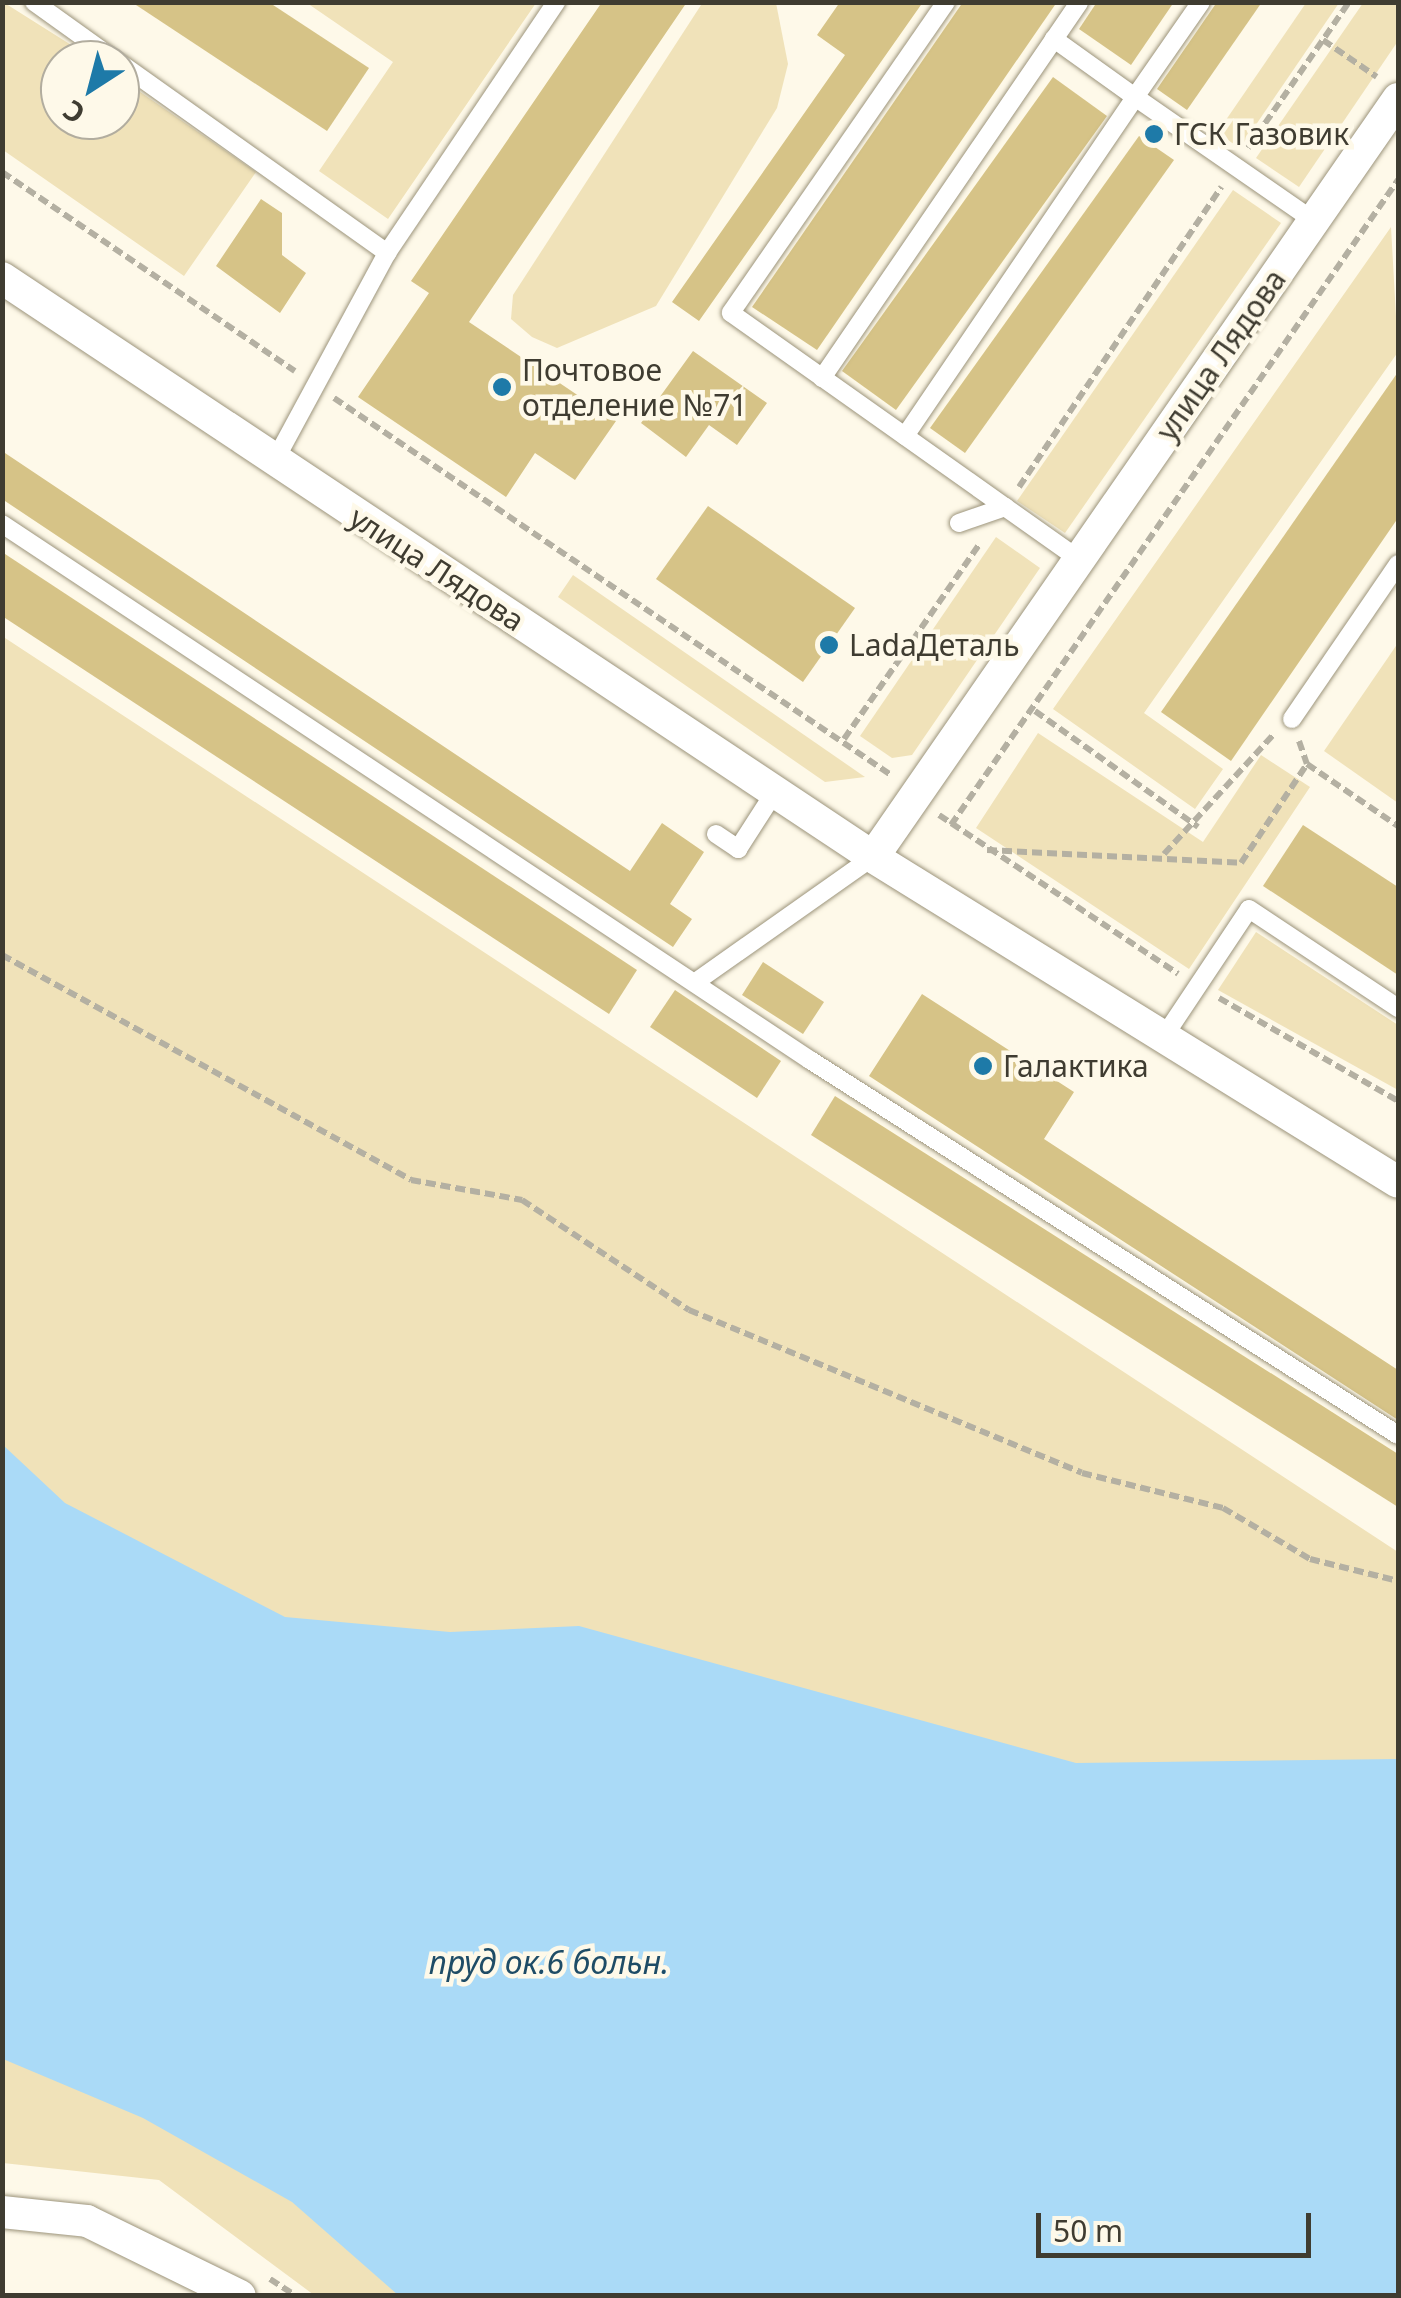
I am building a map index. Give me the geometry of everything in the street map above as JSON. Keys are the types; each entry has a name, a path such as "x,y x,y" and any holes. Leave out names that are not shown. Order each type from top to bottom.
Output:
{"street":[{"name":"улица Лядова","path":"873,857 1314,221 1391,90"},
{"name":"улица Лядова","path":"2,278 873,857 1398,1182"},
{"path":"2,2212 86,2221 240,2296"}],"lane":[{"path":"34,2 87,40"},
{"path":"274,462 387,253 556,2"},
{"path":"946,2 731,313 1079,559"},
{"path":"822,378 1078,2"},
{"path":"905,436 1201,2"},
{"path":"1054,39 1314,221"},
{"path":"140,78 387,253"},
{"path":"959,523 1006,507"},
{"path":"2,524 1398,1435"},
{"path":"1292,719 1398,564"},
{"path":"716,834 738,848 776,790"},
{"path":"698,981 873,857"},
{"path":"1165,1036 1248,909 1398,1008"}],"path":[{"path":"2,172 844,739 1349,2"},
{"path":"1323,40 1391,90"},
{"path":"1398,180 1035,711 950,825 1198,986 1398,1100"},
{"path":"1035,711 1198,827"},
{"path":"1163,854 1198,827 1252,754 1292,719"},
{"path":"986,850 1163,854 1242,863 1307,764 1398,826"},
{"path":"2,954 410,1180 522,1200 689,1310 1082,1473 1223,1508 1310,1559 1398,1581"}],"shaded area":[{"path":"3,2 63,40 40,40 40,140 140,140 140,92 256,172 184,276 3,150"},
{"path":"703,2 776,3 788,64 777,108 656,306 557,348 532,337 511,319 513,295"},
{"path":"307,3 536,3 388,219 319,171 393,62"},
{"path":"1306,3 1339,3 1240,148 1217,133"},
{"path":"1363,3 1398,3 1398,41 1299,187 1256,158"},
{"path":"1233,190 1281,223 1065,533 1017,501"},
{"path":"1391,227 1398,352 1144,713 1223,769 1195,809 1053,709"},
{"path":"996,537 1040,568 912,755 892,758 860,736"},
{"path":"573,575 865,777 825,782 558,597"},
{"path":"2,636 1398,1552 1398,2295 314,2295 159,2180 3,2163"},
{"path":"1398,643 1398,803 1324,751"},
{"path":"1038,733 1203,842 1261,755 1310,787 1189,969 976,828"},
{"path":"1256,932 1398,1025 1398,1090 1218,990"}],"water":[{"name":"пруд ок.6 больн.","path":"3,1445 65,1503 285,1617 450,1632 579,1626 1076,1763 1398,1759 1398,2295 398,2295 292,2202 143,2118 3,2059"}],"building":[{"path":"602,2 687,2 469,322 616,421 575,480 535,453 506,497 358,397 429,293 411,281"},
{"path":"840,2 923,2 699,321 672,302 845,55 817,35"},
{"path":"963,2 1057,2 817,350 752,307"},
{"path":"1097,2 1174,2 1131,65 1079,29"},
{"path":"1217,2 1262,2 1187,110 1157,89"},
{"path":"133,3 270,3 369,68 327,131"},
{"path":"1053,77 1107,116 896,410 842,371"},
{"path":"1139,136 1174,160 965,453 930,428"},
{"path":"261,199 282,213 282,255 306,273 280,313 216,266"},
{"path":"693,351 767,403 737,445 709,425 686,457 641,423"},
{"path":"1398,372 1398,518 1231,761 1161,712"},
{"path":"2,451 630,871 662,823 704,852 670,904 692,919 673,947 2,499"},
{"path":"708,506 855,608 803,682 656,579"},
{"path":"2,552 637,970 609,1014 2,616"},
{"path":"1303,825 1398,887 1398,975 1263,886"},
{"path":"763,962 824,1002 803,1034 742,995"},
{"path":"675,990 781,1061 757,1098 650,1027"},
{"path":"922,994 1074,1092 1044,1139 1398,1370 1398,1420 869,1076"},
{"path":"835,1096 1398,1454 1398,1507 811,1135"}],"place":[{"name":"ГСК Газовик","path":"1154,134"},
{"name":"Почтовое отделение №71","path":"502,387"},
{"name":"LadaДеталь","path":"829,645"},
{"name":"Галактика","path":"983,1066"}]}
